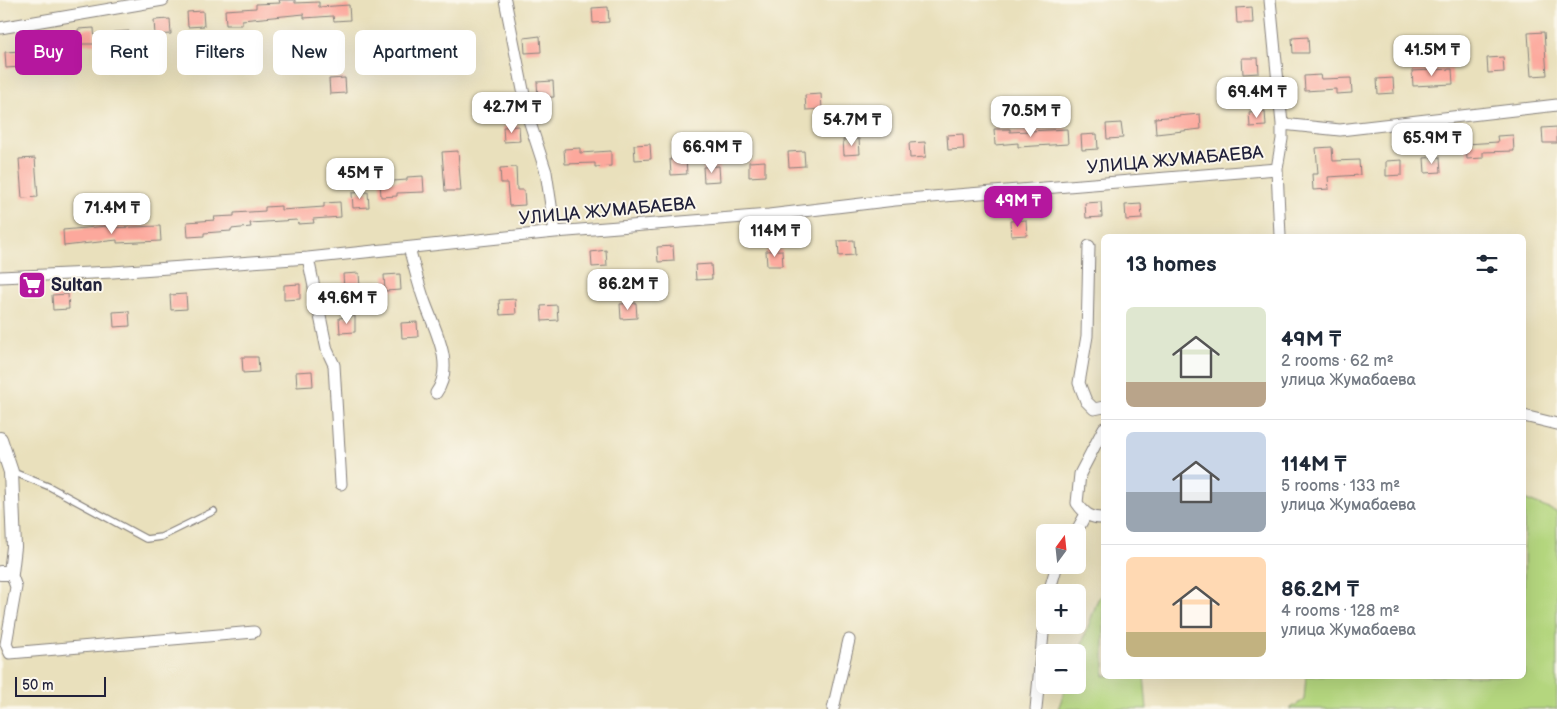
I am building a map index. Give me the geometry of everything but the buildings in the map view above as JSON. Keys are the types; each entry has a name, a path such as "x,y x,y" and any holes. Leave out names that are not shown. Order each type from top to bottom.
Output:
{"street":[{"path":"0,28 163,0"},
{"path":"505,0 529,120 546,172 555,232"},
{"path":"1270,0 1282,124 1277,169 1280,234"},
{"path":"1282,124 1340,130 1557,105"},
{"name":"УЛИЦА ЖУМАБАЕВА","path":"0,277 113,272 308,258 555,232 769,214 895,200 1277,169"},
{"path":"1089,246 1087,336 1079,383 1086,401 1094,409 1101,408"},
{"path":"409,248 424,301 437,332 444,366 443,383 436,393"},
{"path":"308,258 327,350 334,365 341,484"},
{"path":"1526,416 1557,424"},
{"path":"1101,434 1080,474 1077,503 1086,514 1101,518"},
{"path":"0,439 11,472 14,547 5,573 16,587 6,644 10,652 254,632"},
{"path":"1080,524 1086,514"},
{"path":"1036,709 1043,634"},
{"path":"833,709 849,640"}],"lane":[{"path":"11,472 50,486 146,539 162,537 214,511"}],"green space":[{"path":"1526,500 1557,512 1557,709 1289,709 1304,700 1306,679 1526,679"},
{"path":"1101,596 1101,679 1144,679 1147,709 1058,709 1064,694 1086,694 1086,644 1082,644 1098,599"}],"place":[{"name":"Sultan","path":"32,285"}]}
